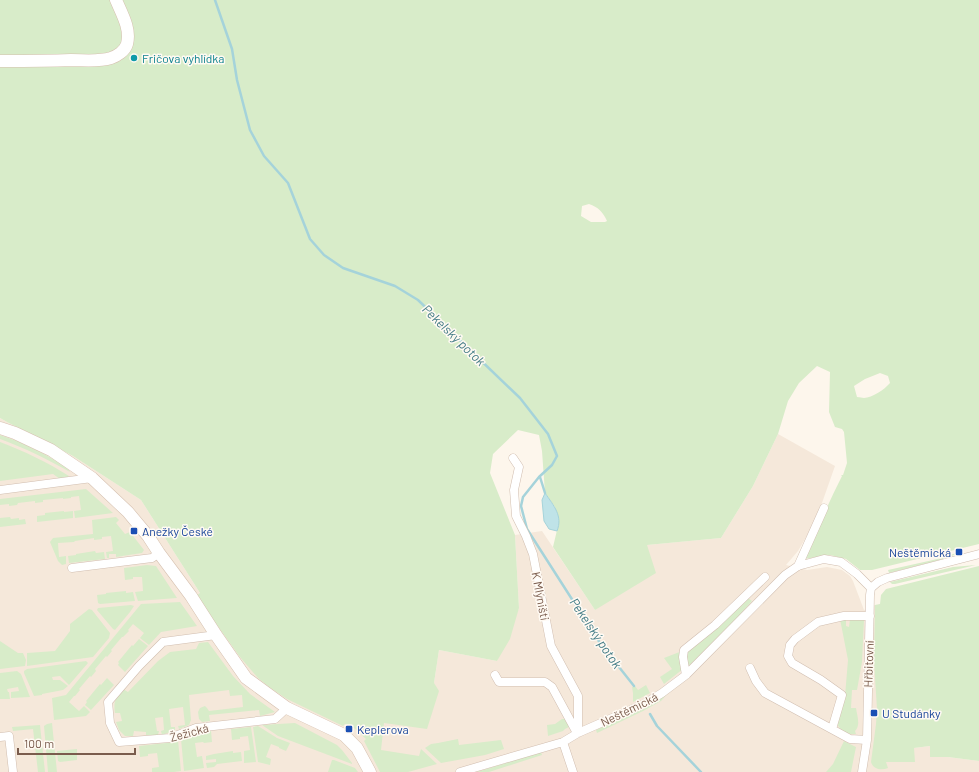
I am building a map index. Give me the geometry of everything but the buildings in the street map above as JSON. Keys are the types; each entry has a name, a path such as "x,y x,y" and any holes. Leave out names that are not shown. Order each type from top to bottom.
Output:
{"street":[{"path":"0,61 93,60 113,58 122,52 126,45 128,31 116,0"},
{"path":"0,428 15,433 51,450 92,478 128,512 148,536 191,596 216,636 246,678 287,708 344,735 357,748 370,772"},
{"name":"K Mlýništi","path":"513,458 519,466 514,490 516,516 534,554 551,646 578,696 578,734"},
{"path":"0,490 92,478"},
{"path":"798,566 824,508"},
{"path":"72,568 152,558 159,553"},
{"path":"871,588 886,578 979,554"},
{"name":"Neštěmická","path":"460,772 563,742 644,704 686,675 785,575 798,566 824,559 841,562 857,574 871,588"},
{"path":"686,675 683,657 684,650 715,625 765,576"},
{"name":"Hřbitovní","path":"862,772 867,740 871,588"},
{"path":"832,728 842,695 821,680 792,663 788,656 790,645 795,639 818,622 844,616 870,616"},
{"name":"Žežická","path":"216,636 163,642 140,666 108,702 110,723 119,742 170,738 196,728 275,719 287,708"},
{"path":"750,668 756,682 765,693 850,739 867,740"},
{"path":"495,675 499,682 545,682 552,688 578,734"},
{"path":"0,737 9,736 13,772"},
{"path":"563,742 573,772"}],"shaded area":[{"path":"0,418 73,456 141,500 200,593 434,683 439,650 497,661 519,608 515,535 542,531 595,610 647,545 721,538 753,486 778,434 835,466 816,520 798,551 786,565 807,570 827,567 842,570 850,576 853,581 864,610 875,605 880,742 914,748 930,746 930,757 948,757 979,761 979,772 0,772"}],"green space":[{"path":"0,0 979,0 979,544 872,570 860,570 846,559 830,555 804,559 842,476 841,475 843,475 847,463 844,432 842,429 835,427 829,412 830,372 817,366 799,383 788,401 778,434 753,486 721,538 647,545 656,573 595,610 553,547 558,526 555,507 545,493 542,451 539,435 518,430 493,454 490,473 515,535 519,608 510,639 497,661 439,650 434,683 439,691 427,729 384,723 381,750 419,756 421,749 437,764 408,772 380,772 364,741 366,739 354,728 345,724 343,726 287,699 258,678 240,657 196,596 200,593 141,500 73,456 0,418","holes":["589,204 600,210 607,221 591,222 581,216 582,206","880,373 888,376 890,383 878,393 867,398 857,397 854,386 865,379"]},
{"path":"0,435 20,442 42,453 66,466 70,472 36,454 0,439"},
{"path":"0,442 35,457 69,476 60,479 53,474 0,481"},
{"path":"86,489 113,513 75,518 74,511 81,510 79,496 63,499 43,500 43,502 35,503 35,501 18,503 17,505 9,506 9,504 0,505 0,499"},
{"path":"73,511 73,518 37,522 37,516 45,515 45,513"},
{"path":"10,517 11,519 25,519 26,524 0,527 0,518"},
{"path":"116,517 119,520 116,523 125,534 130,532 144,550 142,553 116,557 116,554 109,554 109,558 107,558 106,552 113,551 111,536 102,537 102,539 94,540 94,538 74,542 58,543 59,557 66,556 66,564 62,565 58,561 50,542 53,538 93,534 92,520"},
{"path":"95,551 96,553 104,552 105,559 69,563 68,556"},
{"path":"956,553 957,554 940,560 889,573 888,570 942,558"},
{"path":"147,565 156,566 177,598 138,601 135,592 143,591 142,577 133,577 133,579 125,580 124,568"},
{"path":"976,565 895,584 890,582 953,567"},
{"path":"979,566 979,761 948,757 930,757 930,746 914,748 915,762 886,762 888,768 875,768 871,762 877,709 874,662 875,605 880,604 881,595 886,589"},
{"path":"126,591 126,593 133,592 135,601 98,603 97,595"},
{"path":"748,598 752,601 737,619 689,666 687,666 686,651"},
{"path":"180,602 197,626 161,632 149,645 140,638 144,633 133,624 128,630 129,631 111,650 112,651 107,657 106,656 95,669 96,671 91,677 90,676 69,702 79,711 84,706 90,712 86,716 54,720 52,698 66,695 141,604"},
{"path":"134,606 115,630 97,610 98,608"},
{"path":"89,609 92,610 110,633 109,638 93,657 27,666 27,653 55,651 70,631 70,624"},
{"path":"840,619 846,619 846,626 849,627 850,619 864,620 862,662 857,690 852,690 851,708 856,708 858,720 858,726 855,731 856,734 845,732 840,729 837,724 845,696 848,660"},
{"path":"139,639 148,646 125,672 118,665 118,662"},
{"path":"0,641 18,653 23,653 26,660 25,666 0,669"},
{"path":"208,642 233,676 250,694 275,712 260,716 259,710 209,715 210,721 202,722 199,719 198,712 200,708 205,706 209,711 243,707 242,695 230,696 229,690 189,695 191,720 189,725 179,729 178,726 185,725 183,707 169,709 171,727 175,727 175,730 162,735 161,731 164,730 163,717 155,718 157,731 159,731 158,735 146,735 146,732 134,731 133,736 125,736 119,730 116,722 122,721 120,713 115,713 114,709 116,700 123,689 128,692 158,661 170,652 196,649 199,643"},
{"path":"682,651 683,669 664,684 660,677 672,669 664,658"},
{"path":"86,661 88,663 69,685 60,676 52,677 53,680 60,680 68,686 63,690 42,695 34,696 24,673 27,669"},
{"path":"17,671 21,674 30,697 11,698 11,692 19,691 18,687 7,689 10,699 0,699 0,673"},
{"path":"107,678 114,685 91,710 85,705 87,702 86,701"},
{"path":"646,685 650,693 633,702 632,687 635,686 638,690"},
{"path":"670,691 661,701 597,733 596,730 643,708"},
{"path":"562,719 566,719 569,727 563,731 548,736 547,725 555,724"},
{"path":"52,723 57,772 48,772 44,726"},
{"path":"295,723 337,745 352,764 278,736 262,725"},
{"path":"40,725 45,772 38,772 33,729 13,731 12,727"},
{"path":"258,726 277,738 290,743 286,751 271,744 266,757 271,759 270,765 258,762 253,727"},
{"path":"251,727 256,762 244,763 244,751 250,750 248,736 232,740 231,729"},
{"path":"211,731 212,742 195,743 197,757 202,756 204,768 184,771 181,739 197,733"},
{"path":"458,739 459,745 501,740 504,749 485,755 441,763 425,748 431,744"},
{"path":"178,740 181,771 152,772 152,768 159,767 157,753 140,757 139,746 175,742"},
{"path":"844,741 856,747 851,772 826,772 833,764"},
{"path":"77,749 77,760 58,761 57,751"},
{"path":"233,751 233,753 241,752 242,761 217,764 214,767 207,768 206,763 216,762 216,759 206,760 206,756"},
{"path":"541,752 542,755 489,772 477,772"},
{"path":"332,760 355,768 358,772 328,772"}],"water":[{"path":"545,493 557,511 559,526 557,531 549,529 544,521 542,500"}],"waterway":[{"name":"Pekelský potok","path":"215,0 232,49 237,80 250,130 264,156 288,183 310,239 324,255 343,268 395,286 418,300 520,398 548,434 557,456 552,465 539,477 523,497 521,506 527,529 600,643 634,686"},
{"path":"540,477 545,493"},
{"name":"Pekelský potok","path":"650,714 657,726 701,772"}],"place":[{"name":"Fričova vyhlídka","path":"134,58"},
{"name":"Anežky České","path":"134,531"},
{"name":"Neštěmická","path":"959,552"},
{"name":"U Studánky","path":"874,713"},
{"name":"Keplerova","path":"349,729"}]}
